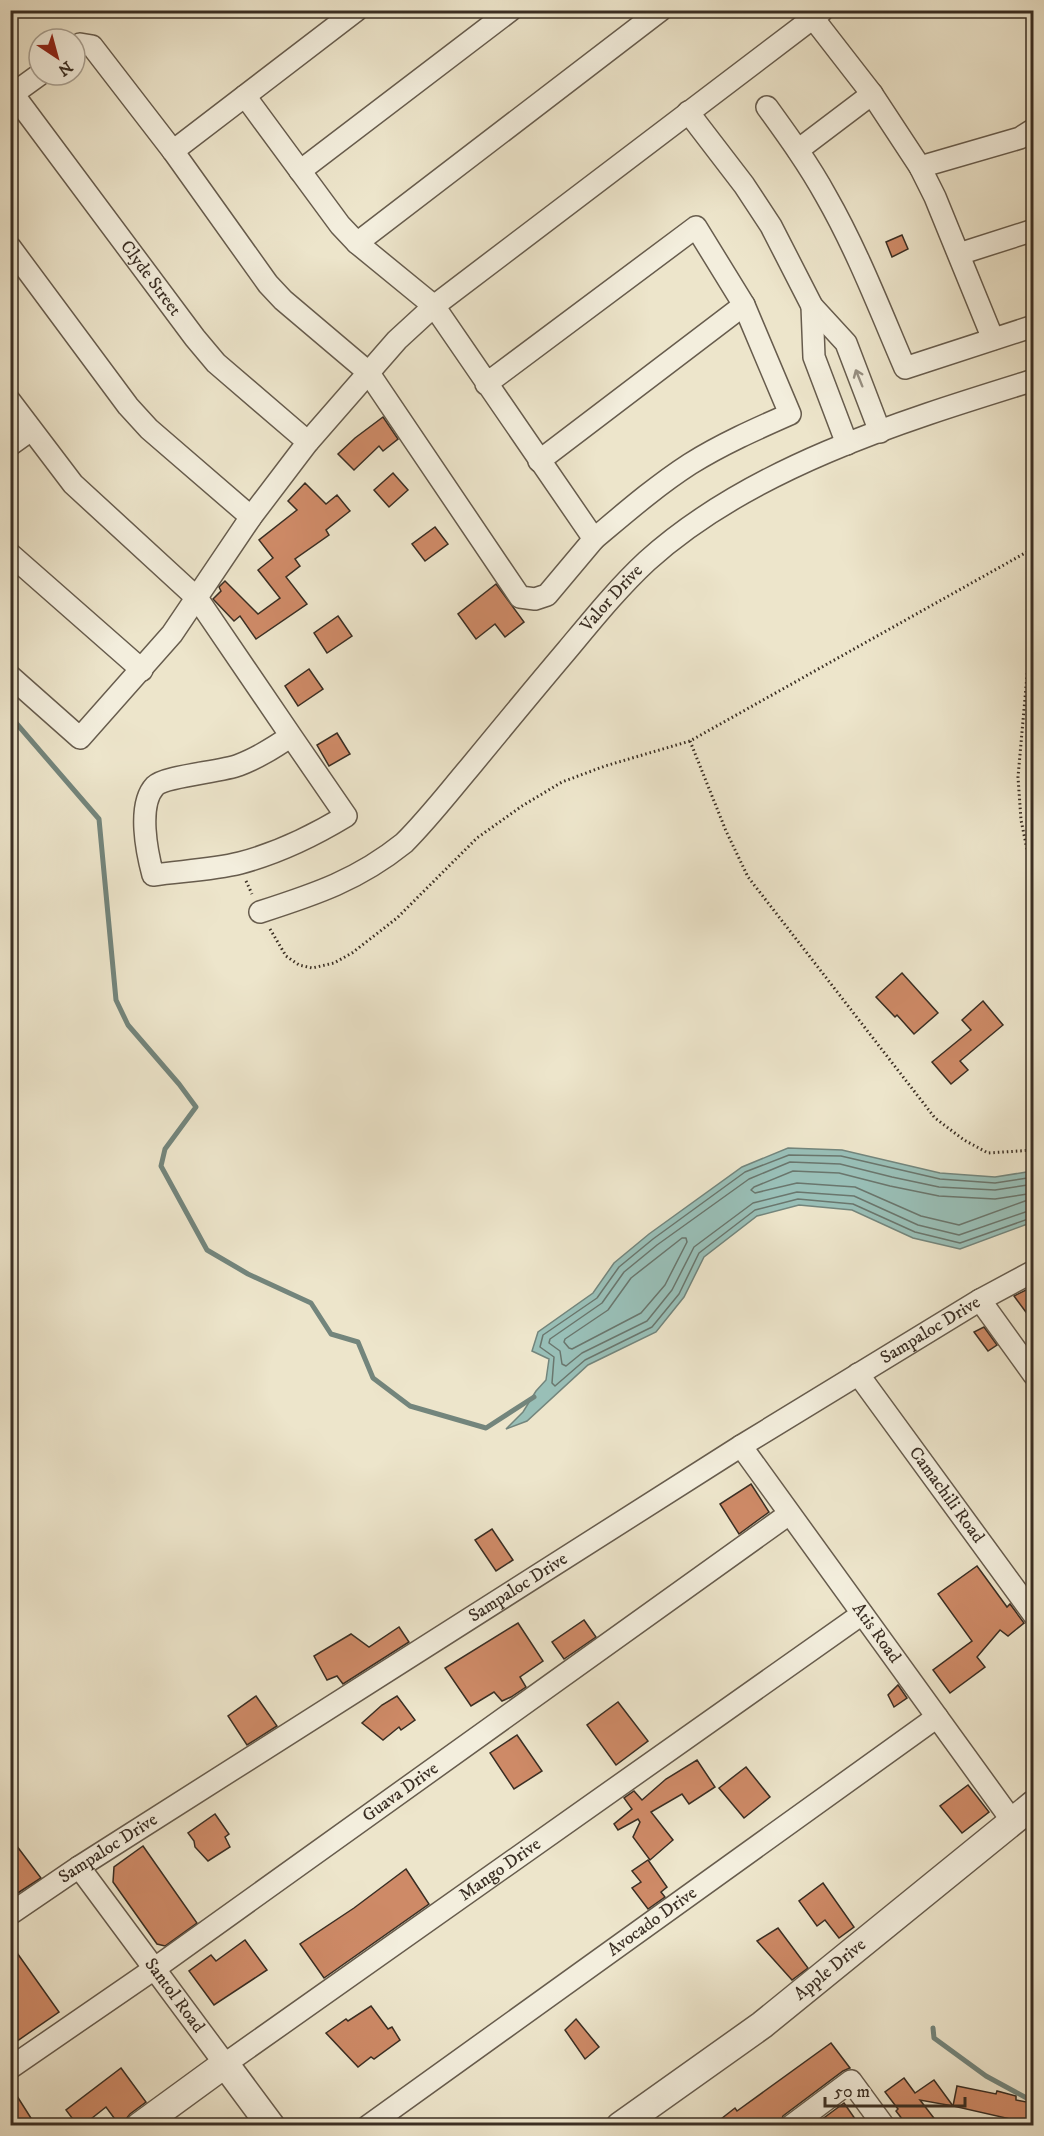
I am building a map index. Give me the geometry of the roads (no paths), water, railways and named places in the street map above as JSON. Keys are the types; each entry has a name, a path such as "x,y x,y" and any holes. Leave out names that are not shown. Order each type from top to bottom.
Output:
{"street":[{"path":"173,151 357,10"},
{"path":"300,171 511,10"},
{"path":"357,243 661,10"},
{"path":"10,676 80,738 172,634 251,517 308,442 397,340 434,306 818,14 920,167 959,254 993,339"},
{"path":"87,45 92,46 173,151 268,284 283,300 368,372 520,597 536,599 547,595 594,539 646,496 690,464 740,436 790,414 744,305 696,226 486,384"},
{"path":"12,95 27,84"},
{"path":"798,150 872,94"},
{"name":"Clyde Street","path":"12,95 216,363 308,442"},
{"path":"245,96 340,225 357,243 434,306 594,539"},
{"path":"767,107 798,150 826,195 846,234 905,368 1034,326"},
{"path":"688,112 744,185 771,226 812,306 846,343 880,432"},
{"path":"920,167 1020,138 1034,129"},
{"path":"959,254 1034,230"},
{"path":"10,247 128,406 149,429 251,517"},
{"path":"539,461 744,305"},
{"path":"812,306 814,357 847,444"},
{"name":"Valor Drive","path":"260,912 321,892 346,881 368,870 405,843 604,606 646,562 676,536 713,510 766,479 847,444 956,404 1034,380"},
{"path":"10,401 72,484 197,598 346,816 321,831 276,852 238,863 153,875 146,845 146,814 149,797 154,787 162,781 210,773 239,765 271,750 291,736"},
{"path":"10,445 31,430"},
{"path":"10,554 142,670"},
{"name":"Sampaloc Drive","path":"10,1914 79,1867 741,1446 980,1299 1034,1271"},
{"path":"980,1299 1034,1375"},
{"name":"Camachili Road","path":"858,1374 1034,1615"},
{"name":"Atis Road","path":"741,1446 1013,1822"},
{"name":"Guava Drive","path":"10,2068 154,1969 789,1514"},
{"name":"Mango Drive","path":"140,2126 862,1614"},
{"name":"Avocado Drive","path":"368,2126 937,1717"},
{"name":"Apple Drive","path":"620,2126 762,2025 1034,1804"},
{"name":"Santol Road","path":"79,1867 270,2126"},
{"path":"791,2126 851,2081 884,2126"}],"water":[{"path":"788,1148 842,1150 940,1173 995,1177 1033,1171 1033,1222 960,1249 913,1238 852,1210 799,1205 757,1216 704,1257 684,1297 656,1332 588,1365 527,1421 506,1429 523,1412 546,1380 549,1359 532,1351 538,1332 593,1293 614,1263 649,1234 742,1167"}],"waterway":[{"path":"10,716 99,819 116,1000 128,1025 196,1107 165,1149 161,1166 207,1250 248,1274 311,1303 331,1334 358,1342 373,1378 410,1406 486,1428 534,1397"},
{"path":"933,2028 934,2038 986,2076 1034,2102"}]}
